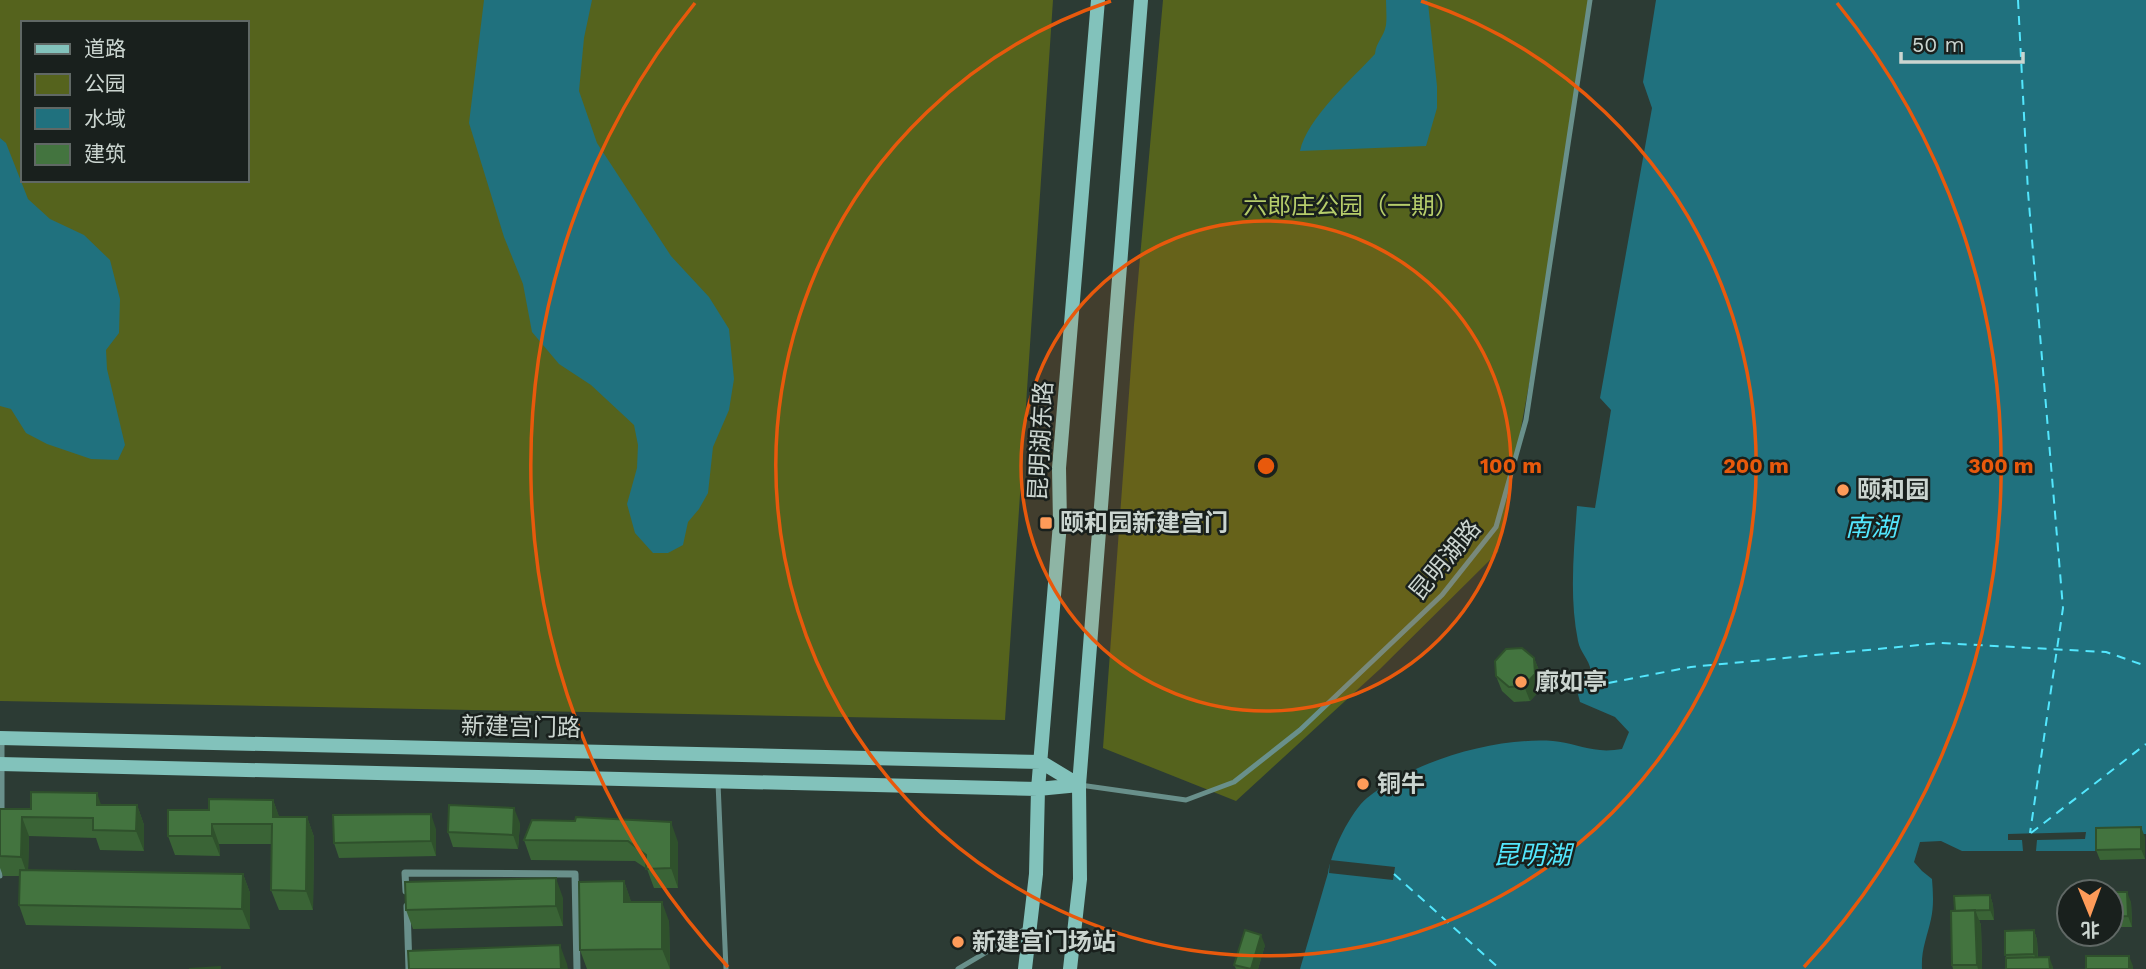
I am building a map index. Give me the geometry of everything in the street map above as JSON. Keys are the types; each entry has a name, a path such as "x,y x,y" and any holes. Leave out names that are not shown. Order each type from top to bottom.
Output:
{"street":[{"name":"昆明湖东路","path":"1025,969 1036,874 1038,789 1060,523 1059,468 1098,0"},
{"path":"1070,969 1080,878 1079,785 1141,0"},
{"name":"新建宫门路","path":"1,738 1041,761"},
{"path":"1041,761 1079,785"},
{"name":"新建宫门路","path":"1,764 1038,789 1079,785"},
{"path":"409,969 405,873 575,874 577,969"}],"lane":[{"name":"昆明湖路","path":"1079,785 1186,800 1234,782 1300,730 1442,595 1496,527 1526,420 1590,0"},
{"path":"1,738 1,827"},
{"path":"718,782 726,969"},
{"path":"0,876 1,851"},
{"path":"958,969 1030,926"}],"green space":[{"path":"0,0 1053,0 1005,720 0,701"},
{"name":"六郎庄公园（一期）","path":"1163,0 1590,0 1540,325 1498,552 1380,669 1236,801 1103,748 1134,325"}],"water":[{"path":"484,0 592,0 584,38 579,91 597,143 671,256 709,297 729,329 734,379 729,410 713,447 708,493 688,522 683,545 668,553 653,553 635,533 627,504 637,468 638,445 634,425 591,385 559,364 532,332 523,284 504,237 469,123"},
{"path":"1386,0 1427,0 1428,3 1437,108 1426,146 1300,151 1311,125 1321,112 1375,54 1386,25"},
{"name":"南湖","path":"1656,0 2146,0 2146,834 2096,834 2096,851 1962,851 1941,841 1920,842 1914,862 1932,879 1933,899 1923,949 1922,969 1300,969 1333,854 1348,822 1367,798 1407,773 1456,754 1506,743 1530,741 1553,741 1605,750 1622,749 1629,732 1615,717 1580,702 1575,683 1591,671 1578,641 1573,574 1577,506 1595,508 1611,410 1600,398 1652,108 1643,82"},
{"path":"0,138 6,143 28,199 50,219 84,235 110,260 120,299 119,333 106,350 107,369 125,445 118,460 91,459 47,444 26,433 11,409 0,406"}],"pier":[{"path":"2086,832 2085,839 2037,840 2036,851 2023,851 2022,840 2008,840 2008,834"},
{"path":"1330,860 1395,867 1393,880 1329,873"}],"building":[{"path":"1522,648 1534,658 1535,674 1524,686 1509,687 1496,676 1495,661 1506,649"},
{"path":"31,792 97,793 97,805 137,805 136,831 93,830 93,818 22,817 21,857 0,856 0,809 31,809"},
{"path":"209,799 273,800 273,817 307,817 306,891 271,890 272,824 212,824 212,836 168,836 168,810 209,810"},
{"path":"449,805 514,808 513,835 448,832"},
{"path":"431,814 431,841 334,843 333,815"},
{"path":"576,817 671,822 671,868 646,869 646,855 628,841 524,840 532,820 575,821"},
{"path":"2141,827 2141,849 2096,850 2096,828"},
{"path":"20,870 243,874 242,909 19,905"},
{"path":"556,878 556,906 406,910 405,882"},
{"path":"624,881 624,902 662,902 662,949 580,950 579,882"},
{"path":"2125,892 2127,892 2128,916 2125,916"},
{"path":"1990,895 1990,910 1955,911 1954,896"},
{"path":"1975,910 1977,965 1952,965 1951,911"},
{"path":"1245,930 1261,935 1251,969 1234,965"},
{"path":"2034,930 2034,954 2005,955 2005,931"},
{"path":"560,945 561,969 409,969 408,951"},
{"path":"2086,956 2129,956 2129,969 2086,969"},
{"path":"2049,957 2050,969 2006,969 2006,958"},
{"path":"220,967 220,969 189,969"}],"ferry route":[{"path":"2018,0 2028,192 2063,608 2030,833"},
{"path":"1577,689 1691,667 1940,643 2106,652 2146,666"},
{"path":"2031,833 2146,744"},
{"path":"1394,874 1500,969"}],"place":[{"name":"颐和园","path":"1843,490"},
{"name":"颐和园新建宫门","path":"1046,523"},
{"name":"廓如亭","path":"1521,682"},
{"name":"铜牛","path":"1363,784"},
{"name":"新建宫门场站","path":"958,942"}],"water label":[{"name":"昆明湖","path":"1532,855"}]}
